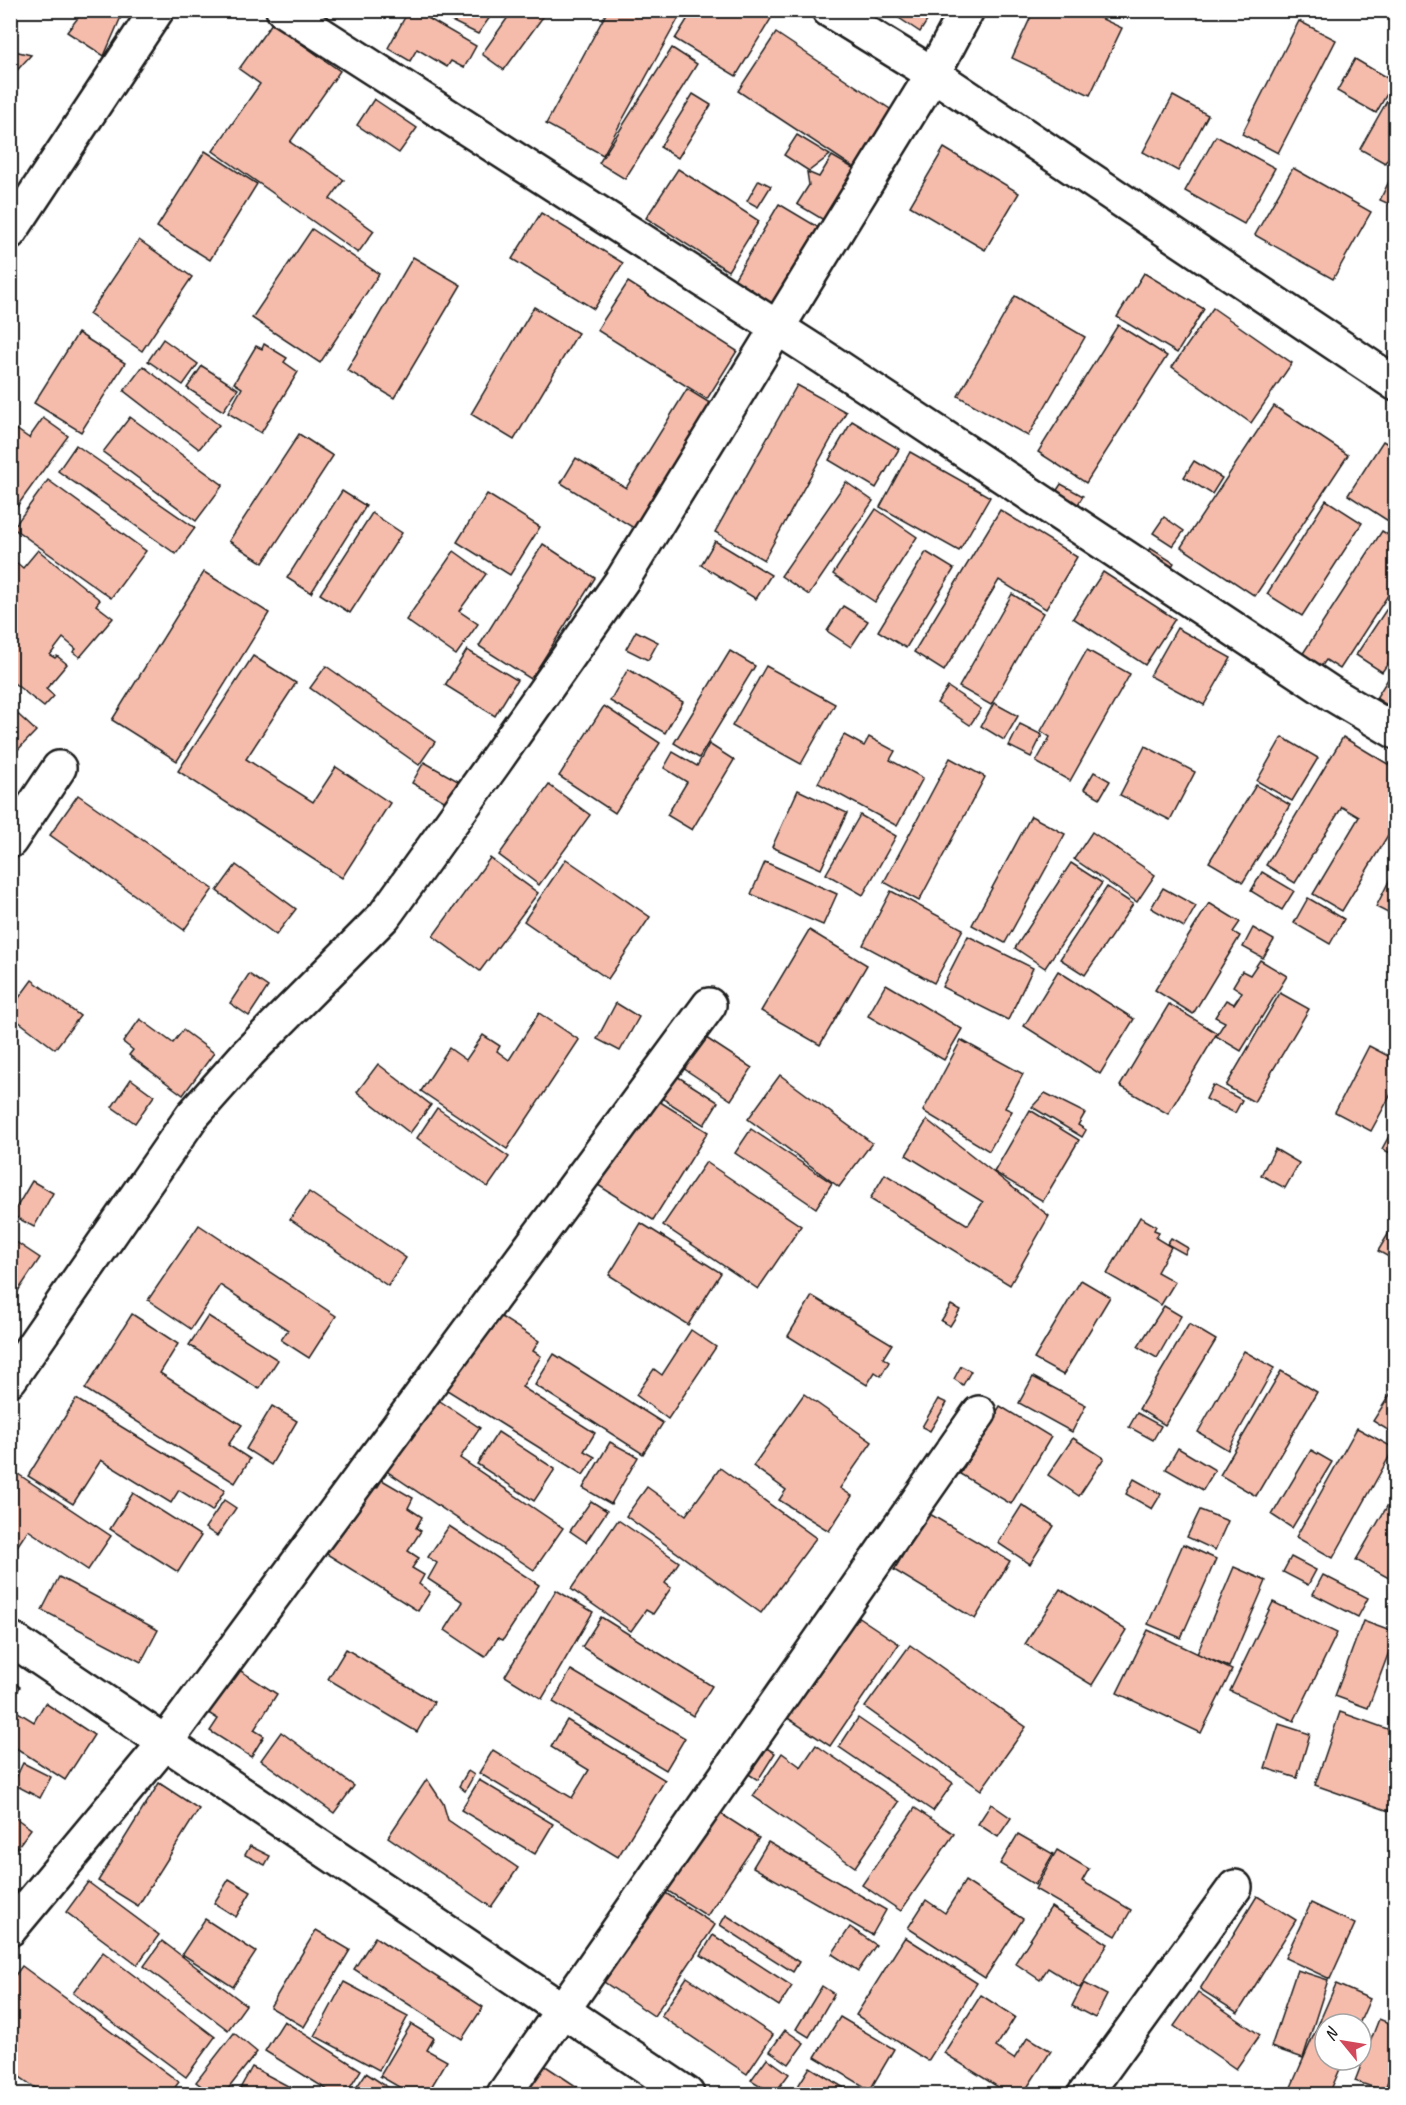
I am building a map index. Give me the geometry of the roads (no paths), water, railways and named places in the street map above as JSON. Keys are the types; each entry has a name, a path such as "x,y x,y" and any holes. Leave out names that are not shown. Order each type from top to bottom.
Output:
{"street":[{"path":"10,232 157,10"},
{"path":"283,10 778,329 1332,694 1395,732"},
{"path":"829,10 933,74 1395,384"},
{"path":"10,1379 192,1116 249,1052 323,979 391,906 623,579 933,74 967,10"},
{"path":"10,842 59,768"},
{"path":"10,1929 164,1744 709,1005"},
{"path":"504,2094 979,1413"},
{"path":"10,1638 164,1744 687,2094"},
{"path":"1085,2094 1235,1887"}]}
